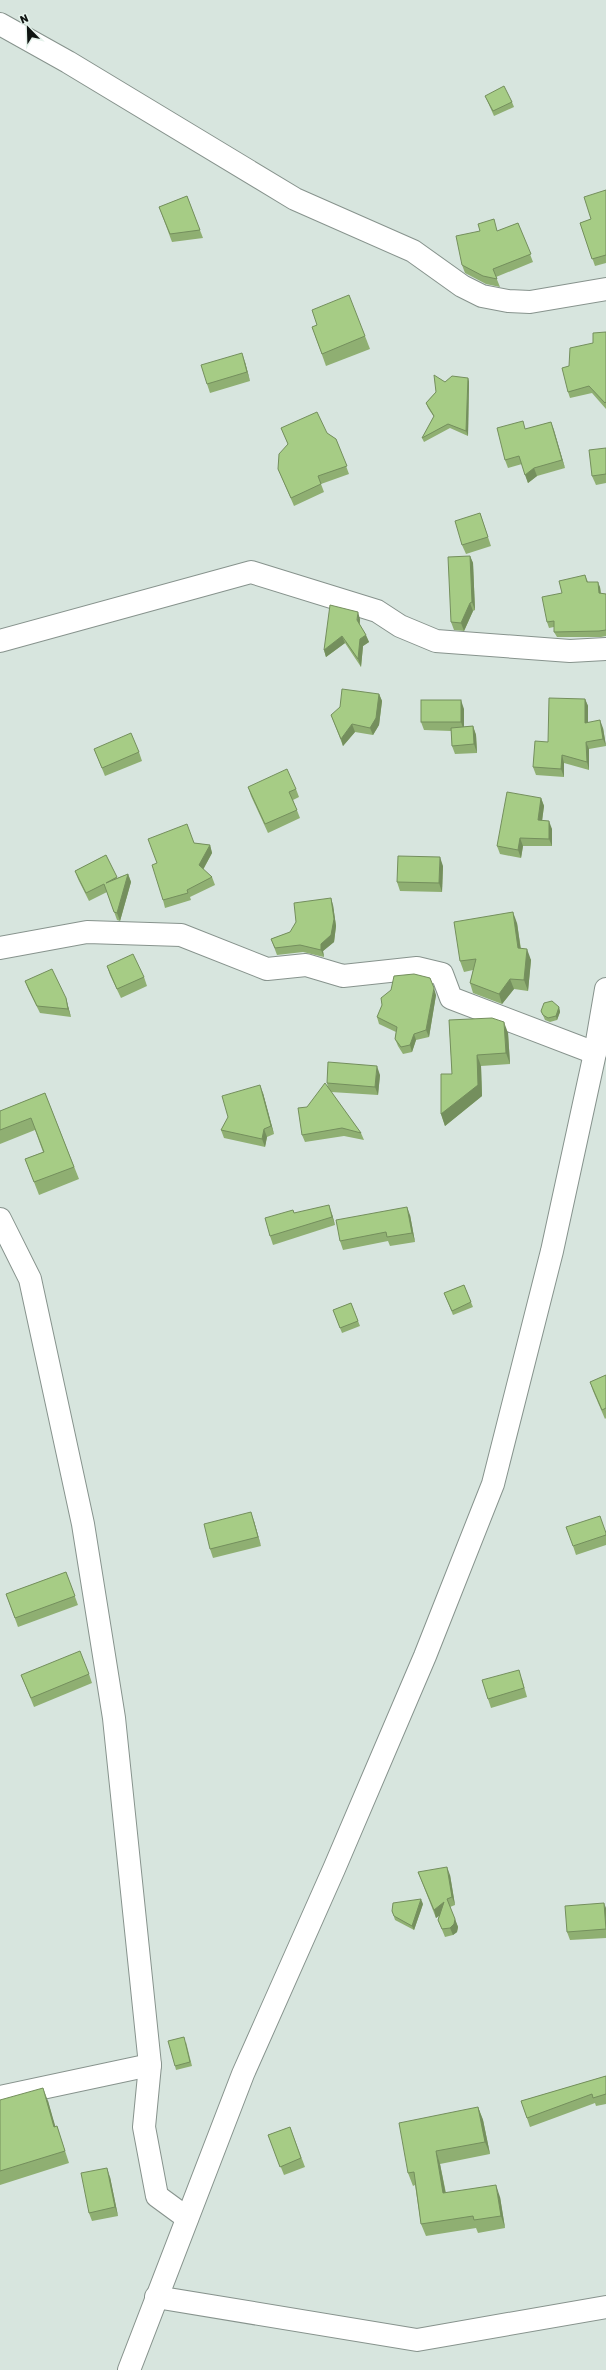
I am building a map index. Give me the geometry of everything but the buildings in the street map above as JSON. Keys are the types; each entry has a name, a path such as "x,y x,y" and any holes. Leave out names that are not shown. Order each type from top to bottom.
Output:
{"street":[{"path":"0,24 68,62 295,199 413,251 462,286 482,296 508,301 530,302 606,289"},
{"path":"0,641 251,572 377,611 400,626 436,641 570,651 606,649"},
{"path":"0,948 87,932 181,935 267,969 306,965 343,976 417,968 442,974 451,998 595,1053"},
{"path":"129,2370 243,2074 334,1869 425,1656 493,1484 541,1300 595,1053 606,989"},
{"path":"0,1219 30,1279 83,1524 114,1718 150,2065 144,2127 156,2196 187,2218"},
{"path":"0,2097 150,2065"},
{"path":"156,2297 417,2340 606,2307"}]}
